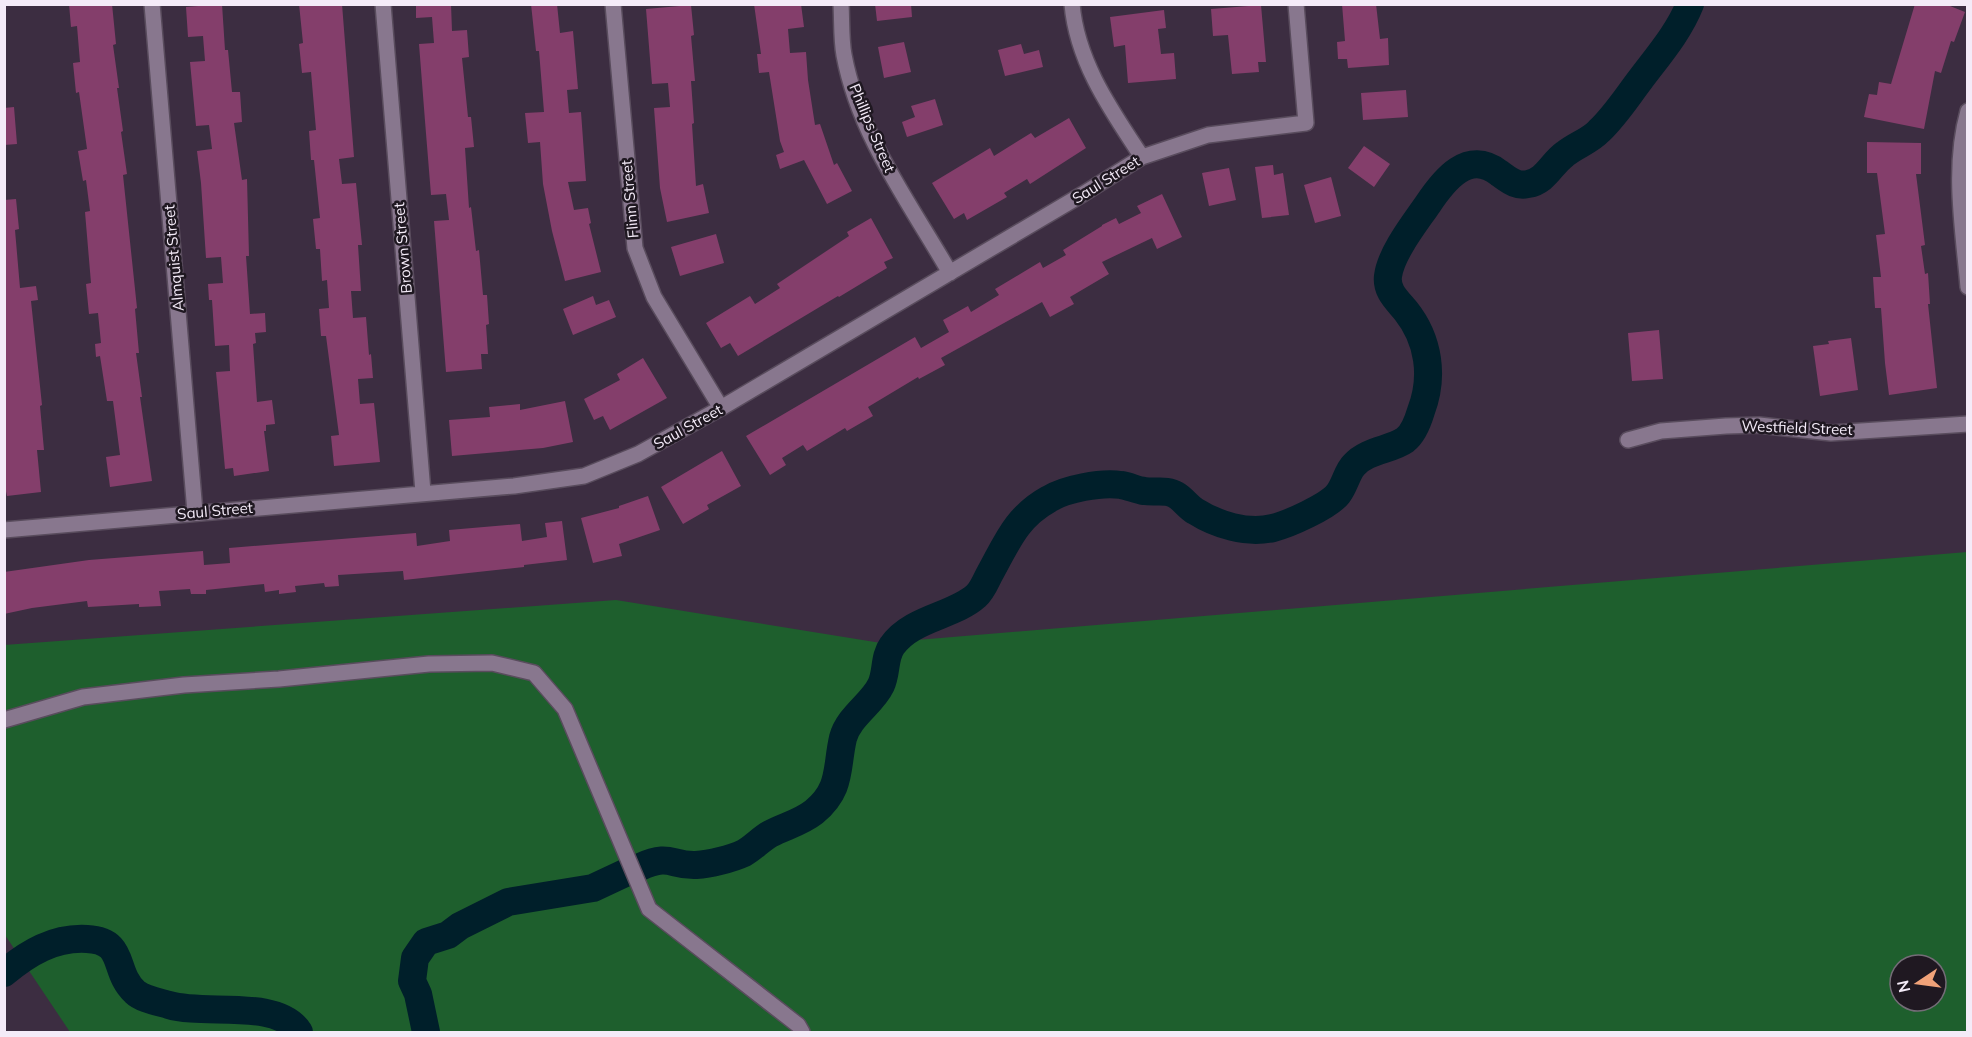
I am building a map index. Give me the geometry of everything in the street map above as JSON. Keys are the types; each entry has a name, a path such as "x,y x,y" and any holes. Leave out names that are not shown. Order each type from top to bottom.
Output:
{"street":[{"name":"Almquist Street","path":"152,4 195,512"},
{"name":"Brown Street","path":"383,4 423,492"},
{"name":"Flinn Street","path":"613,4 634,248 654,297 721,408"},
{"name":"Phillips Street","path":"841,4 844,54 856,99 884,164 950,273"},
{"path":"1072,4 1083,54 1107,104 1142,157"},
{"name":"Saul Street","path":"4,530 423,492 514,486 584,476 638,454 721,408 1142,157 1208,135 1306,123 1296,4"},
{"path":"1968,111 1963,127 1959,166 1968,287"},
{"name":"Westfield Street","path":"1628,440 1661,431 1726,426 1759,425 1832,433 1968,424"},
{"path":"4,720 83,696 184,685 279,679 429,664 492,663 534,674 565,709 649,909 798,1025 802,1032"}],"green space":[{"path":"1967,552 1967,1032 70,1032 5,935 4,645 616,600 881,643"}],"building":[{"path":"69,4 112,4 116,44 113,45 127,174 123,175 137,308 135,309 139,353 136,353 152,481 110,487 106,457 120,455 113,401 107,401 100,356 96,357 95,344 101,343 98,313 89,314 86,284 91,283 85,212 90,211 86,180 83,181 78,151 87,149 79,92 76,93 73,63 80,62 77,26 71,27"},
{"path":"222,4 225,50 228,50 232,92 240,92 242,122 234,123 242,180 247,179 249,256 246,256 250,314 265,313 266,332 255,333 256,343 253,344 257,402 272,400 275,424 266,425 266,431 264,431 269,471 234,476 233,468 225,469 216,372 230,371 229,345 215,346 212,300 209,300 208,284 223,283 221,257 206,258 197,151 212,149 209,125 196,126 190,62 205,61 203,36 188,37 186,7"},
{"path":"299,4 342,4 354,157 339,159 342,184 356,183 362,245 358,245 361,291 351,291 353,318 366,317 373,378 358,379 360,404 374,403 380,462 334,466 331,436 339,435 326,336 321,336 319,309 329,308 327,280 322,281 320,249 316,249 313,219 320,218 309,131 316,130 311,72 302,73 299,44 303,43"},
{"path":"416,4 451,4 452,31 467,30 469,57 462,58 468,117 471,117 474,147 465,148 469,208 471,207 476,251 479,250 483,295 487,295 489,324 486,325 488,354 481,354 482,369 446,372 434,221 449,220 446,194 431,195 419,44 434,43 432,17 416,18"},
{"path":"531,4 557,4 560,33 573,31 578,89 567,90 569,113 581,112 586,181 568,182 574,210 588,208 591,223 589,224 601,272 565,281 543,184 540,142 528,143 525,113 544,112 539,51 536,51"},
{"path":"754,4 801,4 804,27 788,29 790,53 806,52 815,125 820,124 834,165 837,163 852,191 827,204 804,160 780,169 776,155 784,152 780,141 769,72 759,73 757,54 761,54"},
{"path":"875,4 911,4 912,17 877,21"},
{"path":"1342,4 1376,4 1380,39 1388,38 1389,65 1348,68 1347,59 1338,59 1337,42 1345,41"},
{"path":"1915,4 1945,4 1965,12 1954,42 1951,41 1941,73 1935,71 1924,129 1864,117 1869,94 1877,95 1879,82 1891,84"},
{"path":"691,5 695,81 691,81 694,123 692,124 696,186 703,184 709,213 667,222 660,188 654,108 670,107 668,83 652,84 646,9"},
{"path":"1261,5 1266,62 1258,62 1259,72 1232,74 1228,35 1213,36 1211,9"},
{"path":"1164,10 1166,28 1158,29 1161,54 1174,53 1176,79 1128,83 1125,45 1114,47 1110,17"},
{"path":"904,42 911,72 884,78 878,47"},
{"path":"1021,44 1024,54 1039,50 1043,67 1005,76 998,50"},
{"path":"1406,90 1408,117 1363,120 1361,93"},
{"path":"935,99 943,125 907,137 902,122 915,117 911,106"},
{"path":"14,107 17,144 4,145 4,108"},
{"path":"1069,118 1086,148 1030,184 1027,179 1004,193 1007,197 967,220 964,213 954,219 932,183 990,148 994,156 1031,133 1035,138"},
{"path":"1867,142 1921,143 1921,174 1916,174 1925,245 1921,246 1925,274 1928,273 1930,304 1928,304 1937,388 1889,395 1881,308 1875,308 1873,277 1881,277 1876,235 1885,234 1877,173 1867,173"},
{"path":"1364,146 1390,164 1374,187 1348,168"},
{"path":"1273,165 1274,175 1283,173 1289,215 1262,218 1255,167"},
{"path":"1229,168 1236,200 1209,206 1202,173"},
{"path":"1331,177 1341,216 1315,223 1304,185"},
{"path":"1162,194 1182,237 1157,249 1152,238 1102,262 1109,274 1070,297 1074,304 1050,317 1042,302 941,358 945,365 919,379 918,377 868,407 873,416 847,431 845,428 807,451 803,445 782,458 786,465 770,475 746,436 915,337 921,348 949,332 943,320 968,306 971,312 999,295 995,289 1040,262 1043,268 1066,255 1063,250 1102,225 1116,218 1119,224 1141,213 1137,206"},
{"path":"16,199 19,229 15,230 20,288 36,286 38,300 31,301 42,405 40,406 44,450 37,450 41,492 7,496 4,482 4,200"},
{"path":"871,218 893,258 884,262 887,268 738,356 730,343 721,348 706,323 750,296 755,304 780,288 777,284 849,236 847,232"},
{"path":"716,234 724,263 680,276 671,247"},
{"path":"593,296 596,305 609,300 616,317 573,335 563,309"},
{"path":"1659,330 1663,379 1632,381 1628,333"},
{"path":"1851,338 1858,390 1820,396 1813,346 1829,344 1828,341"},
{"path":"643,358 667,398 610,430 603,416 594,420 584,399 620,380 617,374"},
{"path":"565,401 573,442 543,448 452,456 449,420 490,417 489,407 520,404 520,410"},
{"path":"722,451 741,486 707,505 709,509 683,524 661,487"},
{"path":"648,496 660,530 619,544 622,556 593,563 581,518 619,508 619,506"},
{"path":"562,521 567,560 404,580 403,571 338,575 339,586 325,587 324,583 295,586 296,592 279,594 279,590 265,592 264,584 206,590 206,594 191,594 190,589 159,591 161,606 139,607 139,604 88,607 87,601 4,614 4,572 89,560 203,551 204,565 230,563 229,548 416,533 417,546 450,541 449,530 520,524 522,541 547,537 545,523"}],"waterway":[{"path":"640,867 664,860 696,865 733,857 744,853 770,834 814,812 834,786 846,730 881,685 892,646 910,629 967,603 976,596 1020,523 1037,506 1056,495 1084,487 1104,485 1121,485 1144,491 1172,493 1192,509 1222,524 1243,529 1263,530 1289,523 1326,504 1338,494 1359,460 1405,440 1413,431 1420,415 1425,398 1428,372 1420,334 1414,322 1393,295 1388,281 1390,267 1404,238 1441,186 1458,170 1467,166 1477,164 1488,166 1509,180 1524,185 1544,176 1560,158 1595,134 1616,113 1668,44 1690,4"},
{"path":"426,1032 418,994 412,981 415,958 426,942 448,935 460,926 508,902 593,888 625,873"},
{"path":"4,973 32,953 53,944 75,939 100,941 114,951 128,984 142,997 184,1008 257,1011 289,1022 299,1032"}]}
